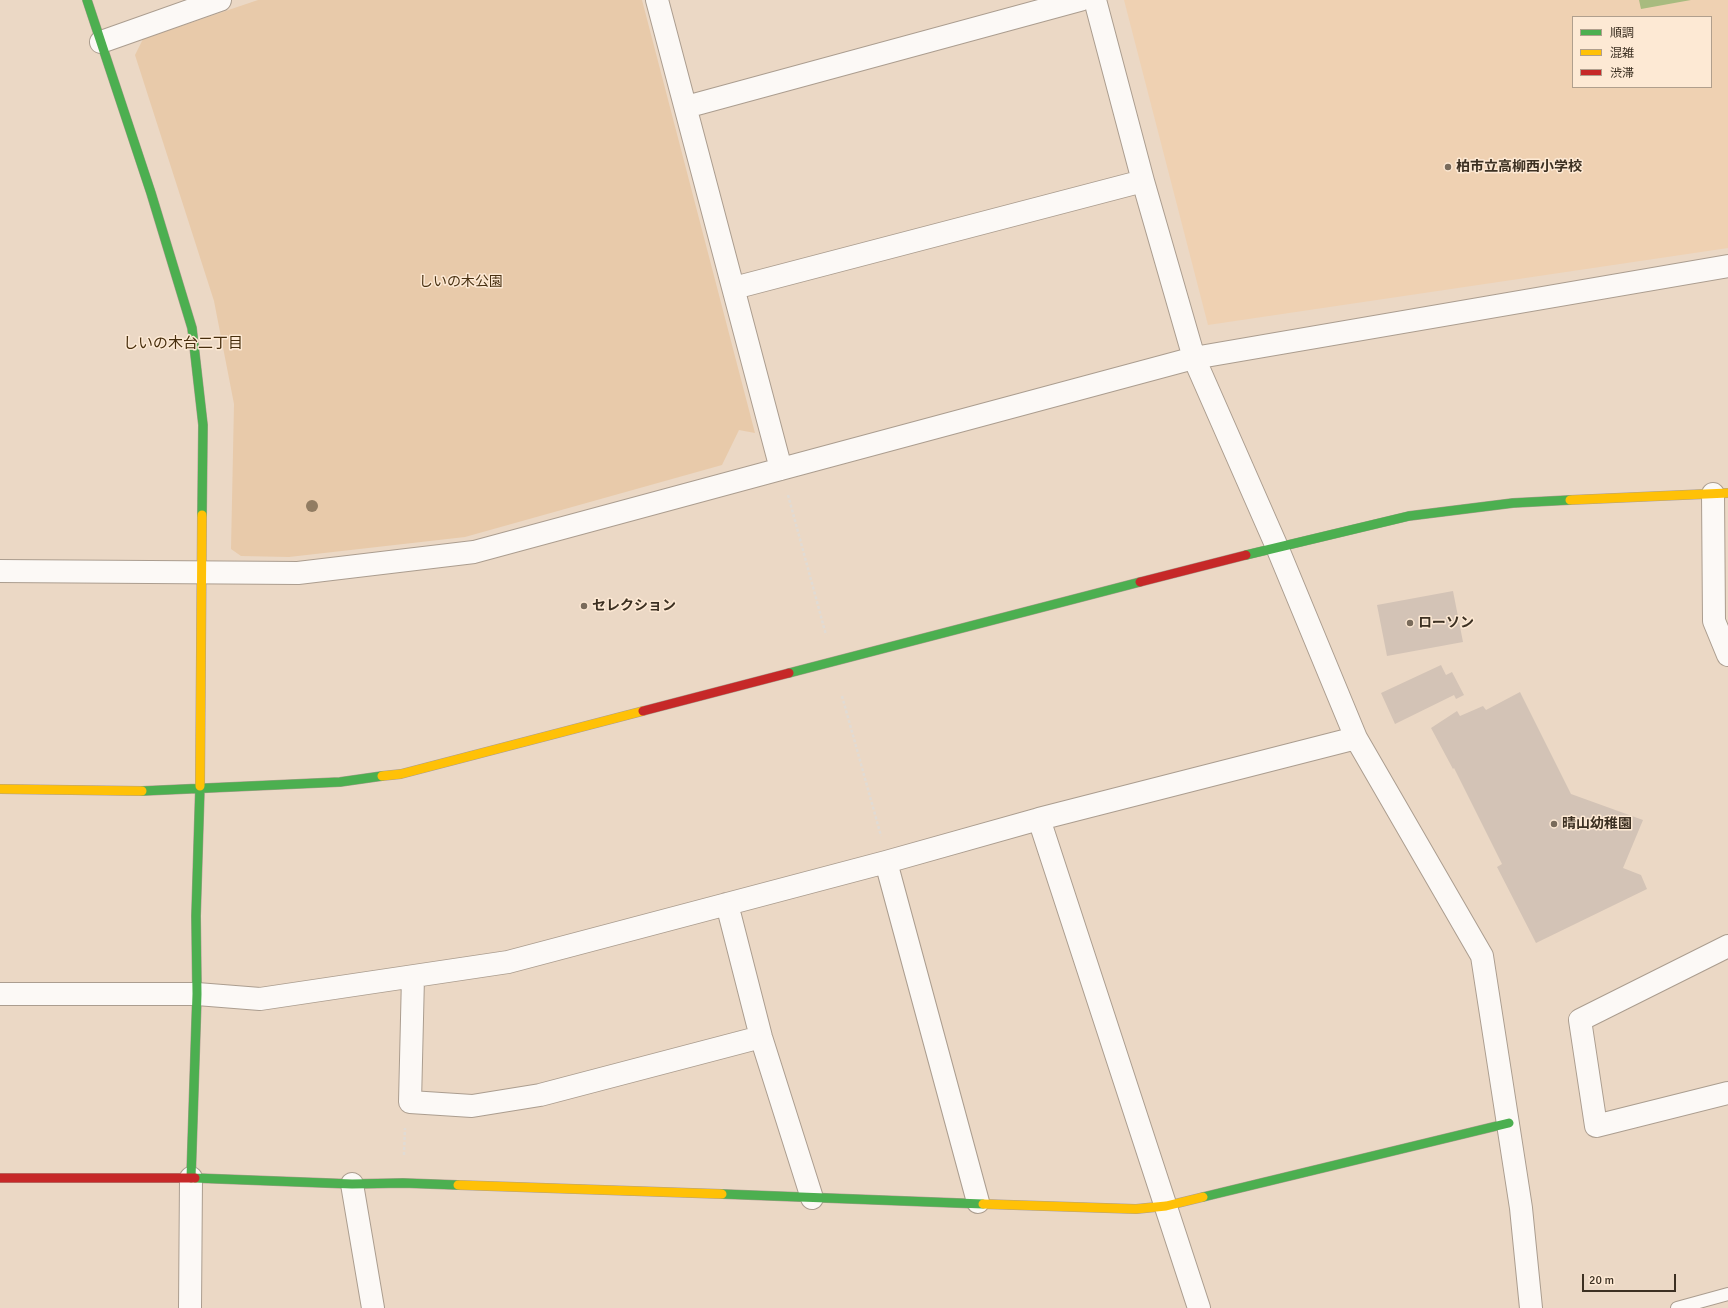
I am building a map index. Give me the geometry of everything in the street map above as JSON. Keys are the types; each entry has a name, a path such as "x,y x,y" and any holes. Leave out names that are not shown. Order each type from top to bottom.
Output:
{"street":[{"path":"87,0 151,193 192,328 203,425 203,573 200,788 196,916 197,994 191,1178 190,1308"},
{"path":"101,42 220,0"},
{"path":"657,0 781,469"},
{"path":"686,107 1080,0"},
{"path":"1095,0 1143,181 1194,358 1277,547 1356,738 1482,956 1521,1208 1530,1308"},
{"path":"734,288 1143,181"},
{"path":"0,571 298,573 474,552 1194,358 1728,266"},
{"path":"0,789 159,791 340,782 401,774 1277,547 1409,516 1513,503 1721,493 1714,621 1728,655"},
{"path":"0,994 197,994 260,999 508,962 886,862 1039,818 1356,738"},
{"path":"1039,818 1199,1308"},
{"path":"886,862 978,1202"},
{"path":"727,904 761,1037 812,1198"},
{"path":"1728,946 1580,1020 1596,1126 1728,1093"},
{"path":"413,977 410,1102 472,1106 540,1095 761,1037"},
{"path":"0,1178 191,1178 352,1184 403,1183 812,1198 978,1202 1136,1209 1166,1206 1509,1123"},
{"path":"352,1184 373,1308"}],"lane":[{"path":"1676,1308 1728,1294"}],"path":[{"path":"781,469 826,637"},
{"path":"842,696 884,848 886,862"},
{"path":"403,1183 406,1113 410,1102"}],"shaded area":[{"name":"柏市立高柳西小学校","path":"1124,0 1728,0 1728,248 1208,325"},
{"path":"1639,0 1691,0 1641,9"}],"green space":[{"name":"しいの木公園","path":"258,0 642,0 755,433 739,430 722,465 465,537 289,557 241,556 231,549 234,404 214,301 135,55 143,39"}],"building":[{"path":"1453,591 1463,642 1387,656 1377,605"},
{"path":"1441,665 1446,675 1452,672 1464,695 1456,699 1454,695 1395,724 1381,693"},
{"path":"1520,692 1571,794 1643,820 1623,868 1641,875 1647,889 1536,943 1497,867 1502,864 1454,768 1453,769 1431,728 1457,711 1460,716 1483,706 1486,710"}],"traffic: fast":[{"path":"87,0 151,193 192,328 203,425 202,515"},
{"path":"1246,555 1409,516 1513,503 1570,500"},
{"path":"789,673 1140,582"},
{"path":"142,791 340,782 382,776"},
{"path":"191,1178 197,994 196,916 200,786"},
{"path":"1203,1197 1509,1123"},
{"path":"195,1178 352,1184 403,1183 458,1185"},
{"path":"722,1194 983,1204"}],"traffic: slow":[{"path":"1570,500 1728,493"},
{"path":"200,786 202,515"},
{"path":"382,776 401,774 643,711"},
{"path":"0,789 142,791"},
{"path":"458,1185 722,1194"},
{"path":"983,1204 1136,1209 1166,1206 1203,1197"}],"traffic: jam":[{"path":"1140,582 1246,555"},
{"path":"643,711 789,673"},
{"path":"0,1178 195,1178"}],"place":[{"name":"柏市立高柳西小学校","path":"1448,167"},
{"name":"セレクション","path":"584,606"},
{"name":"ローソン","path":"1410,623"},
{"name":"晴山幼稚園","path":"1554,824"}],"district":[{"name":"しいの木台二丁目","path":"183,344"}]}
